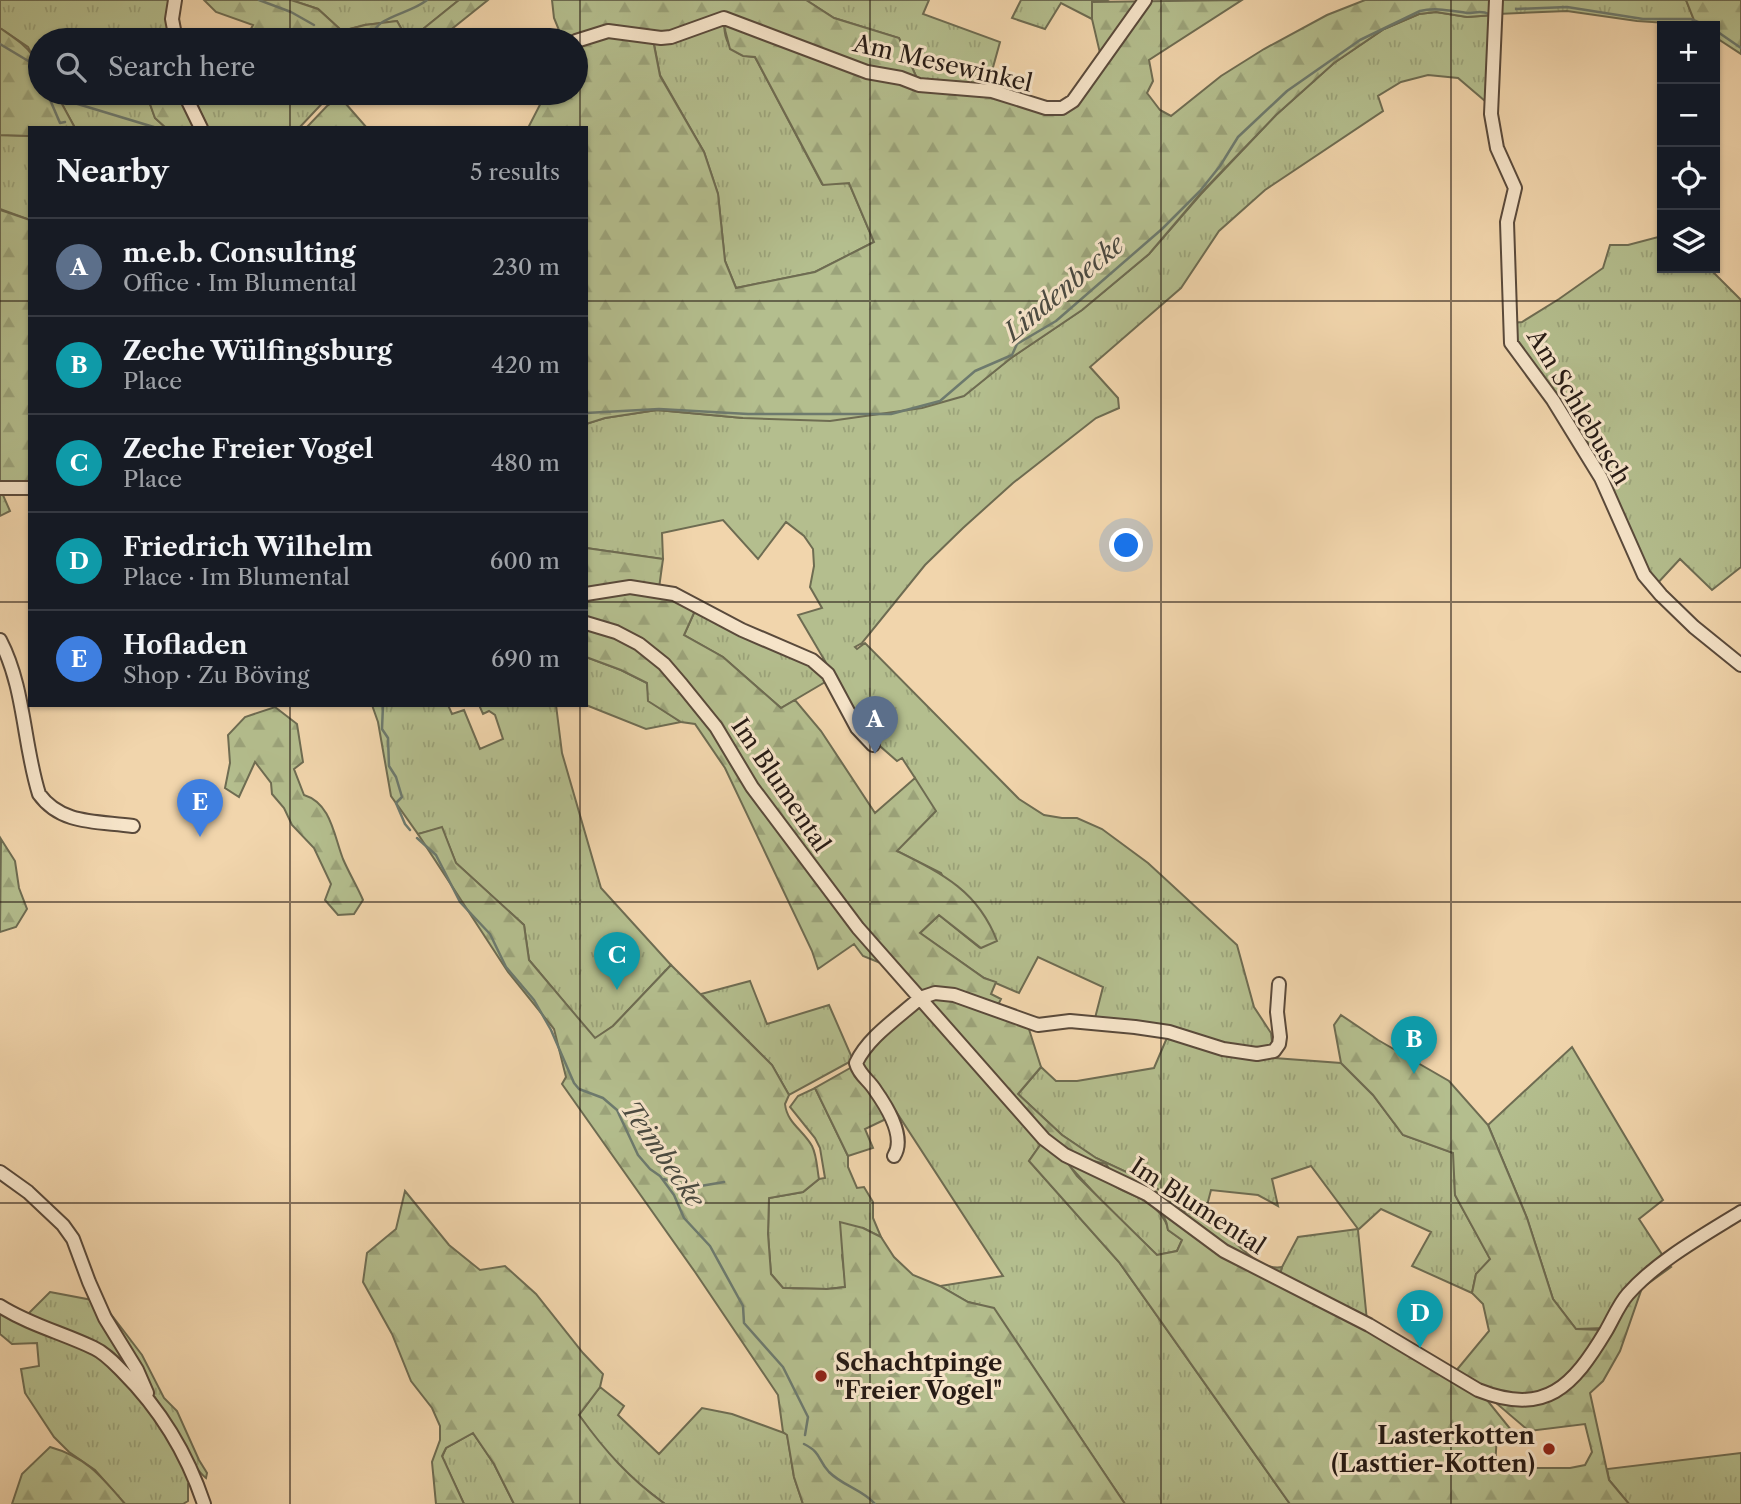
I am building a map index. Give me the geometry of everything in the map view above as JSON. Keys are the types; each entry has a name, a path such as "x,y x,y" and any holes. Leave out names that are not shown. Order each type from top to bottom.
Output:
{"street":[{"path":"174,28 172,19 175,0"},
{"name":"Am Mesewinkel","path":"588,37 608,31 671,37 724,18 867,72 901,78 919,85 992,91 1046,108 1062,108 1073,101 1145,0"},
{"name":"Am Schlebusch","path":"1496,0 1491,114 1497,148 1515,188 1507,222 1511,343 1553,400 1601,478 1644,575 1694,626 1741,665"},
{"path":"190,105 200,126"},
{"path":"0,488 28,488"},
{"path":"588,594 630,587 674,594 730,624 812,660 828,674 857,728 873,746"},
{"name":"Im Blumental","path":"588,623 616,632 639,644 664,664 716,727 752,787 828,890 883,958 1044,1139 1065,1155 1147,1194 1224,1251 1359,1320 1483,1392 1514,1399 1536,1399 1553,1394 1572,1380 1583,1367 1624,1299 1640,1283 1698,1239 1741,1212"},
{"path":"0,640 19,693 39,794 46,804 71,819 133,825"},
{"path":"894,1156 899,1137 885,1106 874,1088 858,1071 856,1063 878,1036 920,998 935,993 954,995 1038,1025 1070,1021 1135,1027 1169,1032 1223,1049 1257,1054 1274,1051 1279,1044 1279,984"},
{"path":"0,1172 28,1192 63,1225 73,1239 105,1318 137,1370 150,1400"},
{"path":"0,1306 34,1325 107,1356 162,1415 195,1479 204,1504"}],"green space":[{"path":"0,0 173,0 174,28 28,28 28,47 0,28"},
{"path":"204,0 291,0 318,9 339,28 251,28 253,25 216,12"},
{"path":"291,0 459,0 424,28 401,28 397,21 339,28 318,9"},
{"path":"459,0 488,0 453,28 424,28"},
{"path":"552,0 806,0 834,18 899,38 919,83 1061,110 1100,53 1092,19 1092,2 1242,0 1149,60 1153,81 1147,93 1160,110 1171,116 1221,76 1264,49 1327,15 1365,0 1494,0 1494,15 1467,17 1436,12 1419,14 1384,29 1334,63 1276,115 1201,193 1149,254 1082,310 1011,358 964,396 922,408 830,421 743,418 657,410 588,423 588,126 529,126 540,105 588,105 588,28 558,28","holes":["725,17 724,26 730,49 743,56 755,57 823,185 849,183 874,242 815,272 736,288 725,261 718,194 704,152 660,76 653,40"]},
{"path":"806,0 929,0 923,14 1000,42 987,89 919,83 899,38 834,18"},
{"path":"1021,0 1108,0 1092,10 1092,19 1061,3 1045,29 1012,18"},
{"path":"1501,0 1686,0 1694,21 1637,21 1567,11 1498,14"},
{"path":"1686,0 1741,0 1741,54 1720,40 1720,21 1694,21"},
{"path":"1436,12 1467,17 1494,15 1486,113 1485,101 1458,78 1428,75 1401,82 1378,96 1383,111 1265,190 1219,231 1181,288 1090,367 1118,398 1119,408 1096,418 1013,483 963,528 925,565 862,643 855,647 857,649 865,643 1019,799 1044,815 1077,818 1102,829 1148,863 1237,945 1254,1007 1271,1033 1273,1050 1251,1051 1094,1022 1103,987 1038,957 1019,993 984,978 920,933 939,915 980,948 941,873 897,851 915,778 902,758 897,761 865,733 832,678 781,708 723,657 684,635 698,604 825,661 798,615 822,608 810,587 814,566 813,549 804,536 786,522 758,559 723,520 662,533 663,559 588,548 588,423 657,410 743,418 963,396 1011,358 1082,310 1149,254 1276,115 1334,63 1384,29 1419,14"},
{"path":"725,16 725,32 729,45 739,53 755,57 822,184 849,183 874,242 815,272 736,288 725,261 718,194 704,152 660,75 653,39"},
{"path":"397,21 401,28 354,28 365,25"},
{"path":"0,28 28,50 28,105 63,105 74,126 28,126 28,136 0,135"},
{"path":"63,105 150,105 155,118 164,126 74,126"},
{"path":"150,105 197,105 207,126 164,126 155,118"},
{"path":"197,105 321,105 301,126 207,126"},
{"path":"347,105 365,126 308,126 327,106"},
{"path":"0,135 28,136 28,219 0,209"},
{"path":"0,210 28,219 28,486 2,493 10,511 0,516"},
{"path":"1657,237 1657,273 1714,273 1741,300 1741,567 1712,590 1680,559 1655,586 1610,495 1515,345 1512,323 1522,322 1603,268 1610,245 1628,245"},
{"path":"588,548 663,559 659,588 698,604 684,635 723,657 781,708 795,700 821,731 875,813 915,778 936,811 897,851 957,886 980,909 997,941 981,948 939,915 920,933 984,978 996,982 991,994 1001,999 996,1009 923,992 883,964 863,956 854,944 818,969 812,951 725,768 695,724 681,722 648,701 647,683 588,658"},
{"path":"588,658 647,683 649,701 681,722 646,729 588,706"},
{"path":"275,707 297,724 303,762 294,769 304,795 313,799 326,813 343,859 363,900 354,914 338,915 325,900 331,884 314,848 292,825 284,808 272,794 271,783 255,762 239,797 225,788 230,763 228,735 245,717"},
{"path":"373,707 449,707 452,714 464,710 480,749 503,739 495,715 489,711 483,714 480,707 556,707 562,753 601,888 671,965 613,1026 595,1039 529,960 524,925 456,863 442,828 418,834 391,796 378,722"},
{"path":"442,827 456,863 524,925 529,960 595,1038 613,1026 671,965 772,1065 789,1095 785,1104 786,1111 814,1150 819,1179 803,1192 769,1198 771,1274 783,1288 845,1287 840,1222 863,1228 881,1237 894,1257 913,1275 968,1302 994,1308 1125,1504 803,1504 794,1477 787,1435 783,1432 778,1395 562,1084 566,1077 554,1029 508,972 418,834"},
{"path":"1,839 15,861 19,888 27,909 16,927 0,932"},
{"path":"750,981 767,1024 829,1005 853,1060 789,1095 772,1065 701,994"},
{"path":"937,995 1027,1023 1041,1067 1018,1094 1062,1135 1096,1158 1148,1182 1182,1207 1167,1206 1088,1163 1108,1167 1106,1164 1075,1157 1060,1148 927,1001"},
{"path":"920,1005 1043,1141 1029,1161 1119,1262 1290,1504 1125,1504 994,1309 968,1302 940,1286 1003,1276 882,1090 864,1073 860,1060 864,1053"},
{"path":"1341,1015 1449,1081 1488,1125 1527,1218 1553,1299 1576,1329 1603,1330 1590,1354 1545,1394 1495,1393 1455,1372 1489,1331 1483,1304 1472,1293 1476,1274 1490,1259 1455,1195 1453,1153 1403,1135 1373,1095 1341,1063 1334,1025"},
{"path":"1169,1033 1223,1050 1274,1058 1341,1063 1373,1095 1403,1135 1454,1153 1455,1195 1491,1260 1476,1274 1472,1293 1412,1266 1431,1232 1381,1209 1358,1230 1367,1321 1279,1278 1298,1237 1358,1229 1311,1166 1272,1179 1278,1206 1258,1195 1211,1190 1204,1217 1182,1207 1148,1182 1096,1158 1062,1135 1018,1094 1041,1067 1056,1081 1077,1081 1154,1068"},
{"path":"1572,1047 1663,1200 1639,1219 1665,1259 1604,1328 1576,1329 1553,1299 1527,1218 1488,1125"},
{"path":"852,1067 888,1118 865,1129 873,1148 848,1156 815,1088"},
{"path":"815,1088 848,1156 848,1167 857,1188 864,1187 873,1202 873,1218 881,1237 863,1228 842,1255 846,1287 783,1288 771,1274 769,1198 803,1192 819,1179 825,1178 820,1148 790,1107 798,1096"},
{"path":"1043,1141 1054,1152 1061,1154 1077,1176 1157,1255 1177,1251 1182,1240 1168,1230 1165,1218 1158,1210 1119,1189 1104,1175 1143,1194 1195,1234 1250,1269 1364,1325 1483,1395 1516,1436 1497,1434 1495,1468 1570,1468 1585,1465 1592,1452 1585,1424 1529,1431 1489,1397 1536,1401 1558,1394 1571,1385 1593,1358 1631,1294 1667,1264 1671,1267 1642,1288 1620,1351 1603,1381 1590,1393 1609,1480 1629,1504 1290,1504 1119,1262 1029,1161"},
{"path":"1065,1161 1126,1188 1154,1208 1164,1218 1168,1230 1182,1240 1177,1251 1157,1255 1106,1206"},
{"path":"405,1191 449,1245 480,1270 505,1266 536,1294 603,1374 600,1387 579,1415 618,1463 665,1504 514,1504 494,1464 473,1433 446,1448 442,1456 464,1504 436,1504 432,1462 440,1440 440,1426 432,1408 411,1381 392,1334 363,1282 367,1253 396,1229"},
{"path":"1177,1209 1217,1228 1257,1261 1273,1267 1282,1267 1279,1278 1250,1264"},
{"path":"50,1292 92,1300 139,1379 118,1362 26,1316"},
{"path":"107,1309 142,1355 164,1398 177,1411 207,1473 206,1478 193,1463 181,1438 139,1372"},
{"path":"0,1311 103,1358 157,1414 192,1482 188,1484 188,1501 183,1504 125,1504 95,1470 69,1452 54,1437 25,1393 21,1369 39,1366 37,1343 12,1344 0,1334"},
{"path":"600,1387 624,1406 618,1415 659,1454 702,1408 732,1414 787,1434 794,1477 803,1504 665,1504 630,1477 599,1443 579,1415"},
{"path":"473,1433 494,1464 514,1504 464,1504 442,1457 446,1448"},
{"path":"50,1447 83,1462 100,1476 125,1504 12,1504 22,1474"},
{"path":"1741,1453 1741,1504 1629,1504 1609,1480 1607,1469"}],"waterway":[{"path":"259,0 291,12 314,25"},
{"path":"376,28 427,0"},
{"name":"Lindenbecke","path":"1516,9 1567,7 1643,19 1696,21"},
{"name":"Lindenbecke","path":"588,413 659,409 748,414 891,414 940,401 975,371 1012,355 1017,344 1056,321 1162,229 1200,191 1238,137 1287,91 1360,40 1420,11 1438,9 1489,14"},
{"name":"Lindenbecke","path":"1720,33 1741,48"},
{"name":"Lindenbecke","path":"0,44 28,61"},
{"path":"52,105 60,123 65,122"},
{"name":"Lindenbecke","path":"81,105 150,126"},
{"name":"Teimbecke","path":"383,707 382,729 388,738 389,766 396,777 402,797 396,803 410,830"},
{"name":"Teimbecke","path":"417,838 436,855 460,902 490,934 506,967 534,1000 551,1030 574,1083 579,1089 603,1098 617,1110 638,1155 660,1176 674,1195 684,1218 710,1246 743,1306 744,1323 783,1367 808,1417 805,1435"},
{"path":"664,1179 689,1188 724,1182"},
{"name":"Teimbecke","path":"804,1444 817,1453 835,1477 875,1504"}],"place":[{"name":"m.e.b. Consulting","path":"875,754"},
{"name":"Hofladen","path":"200,837"},
{"name":"Zeche Freier Vogel","path":"617,990"},
{"name":"Zeche Wülfingsburg","path":"1414,1074"},
{"name":"Friedrich Wilhelm","path":"1420,1348"},
{"name":"Schachtpinge \"Freier Vogel\"","path":"821,1376"},
{"name":"Lasterkotten (Lasttier-Kotten)","path":"1549,1449"}]}
